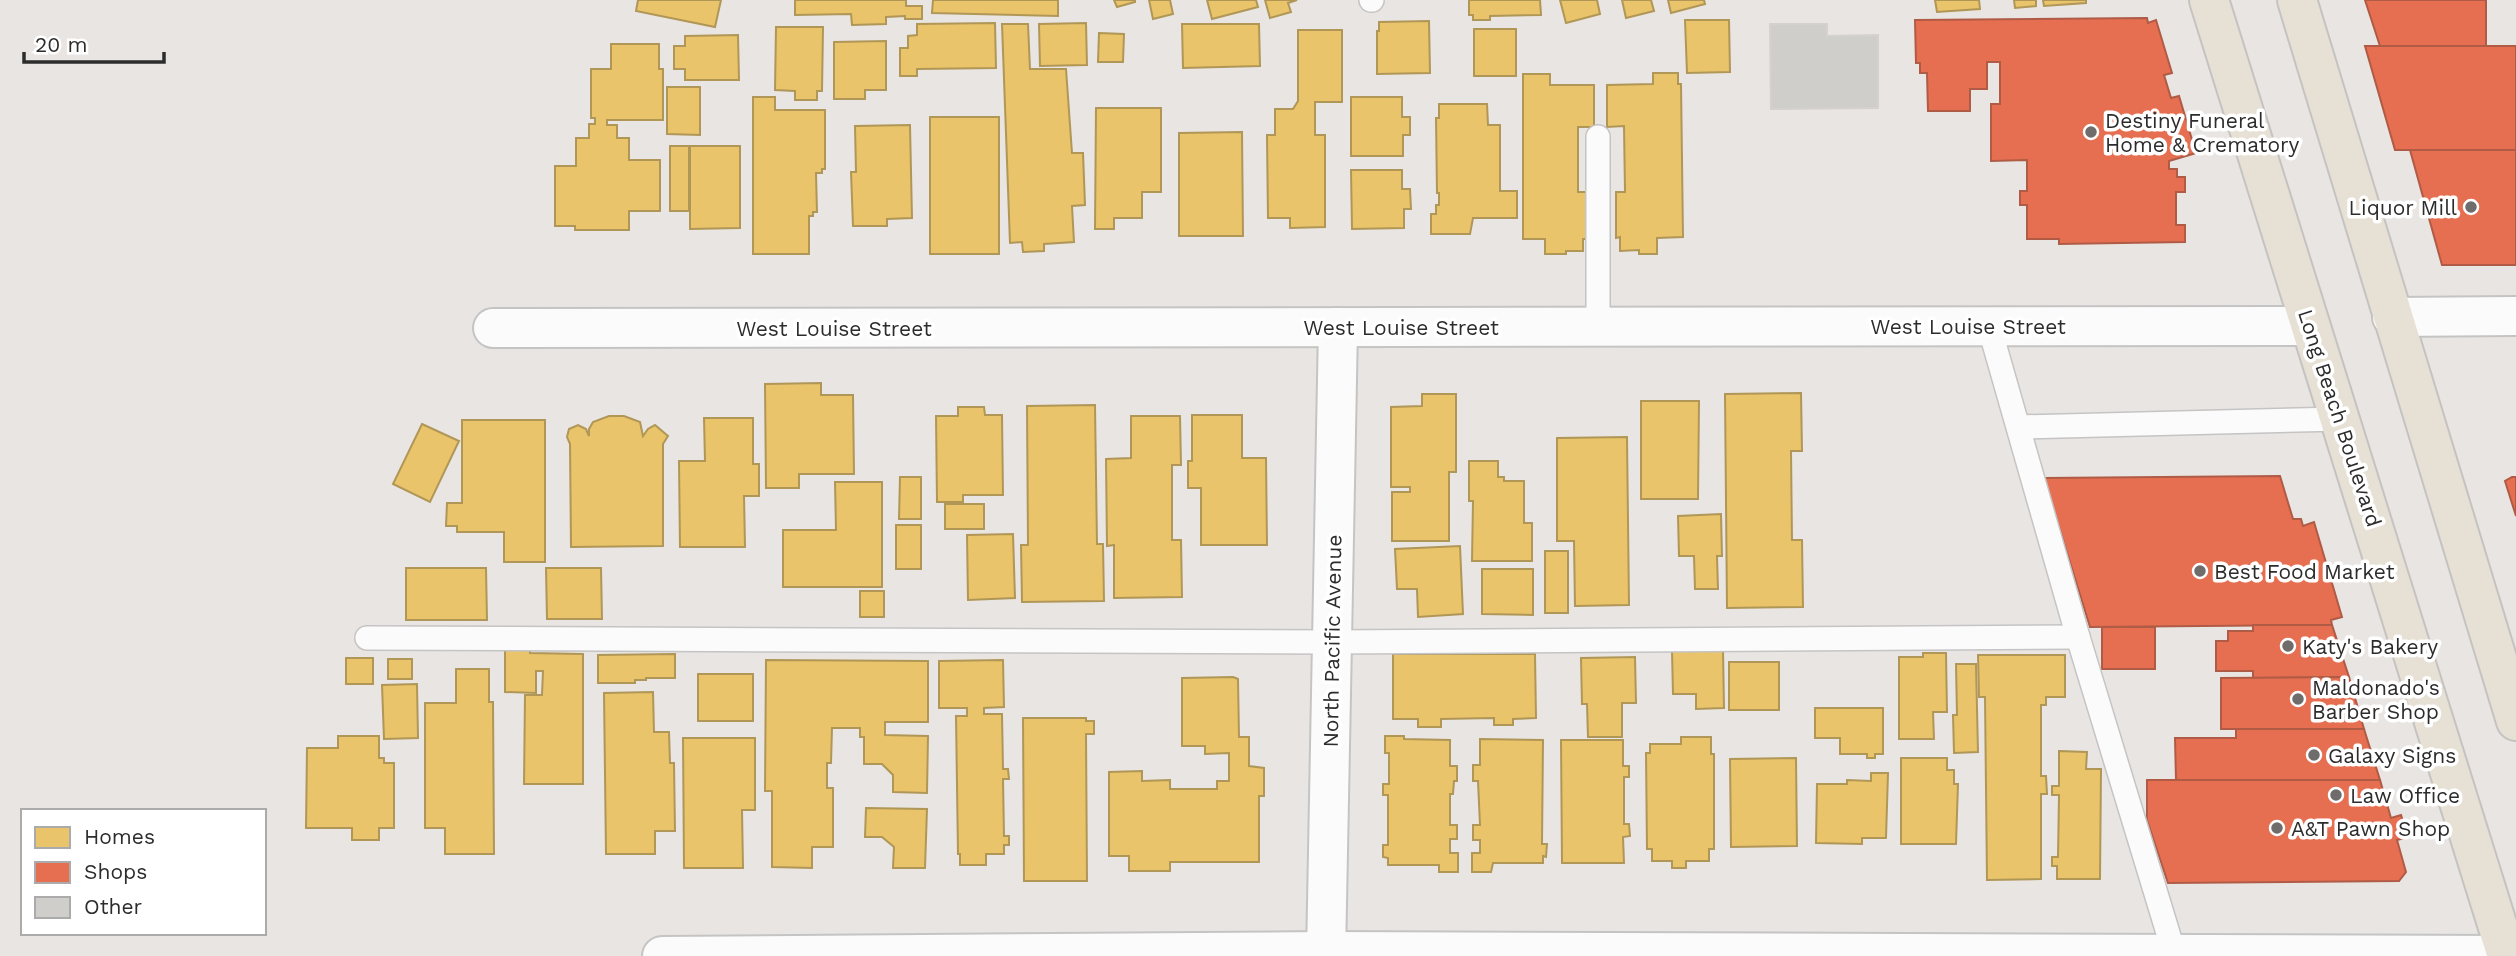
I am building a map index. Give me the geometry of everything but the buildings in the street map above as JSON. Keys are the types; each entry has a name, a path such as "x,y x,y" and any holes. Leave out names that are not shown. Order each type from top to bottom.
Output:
{"main road":[{"name":"Long Beach Boulevard","path":"2209,0 2506,955"},
{"path":"2297,0 2516,721"}],"street":[{"path":"2392,317 2516,316"},
{"name":"West Louise Street","path":"493,328 2310,326"},
{"name":"North Pacific Avenue","path":"1326,953 1338,327"},
{"path":"662,956 1326,953 2506,955"}],"lane":[{"path":"1598,137 1598,327"},
{"path":"1989,326 2078,637 2174,955"},
{"path":"2018,427 2341,419"},
{"path":"367,638 1332,642 2078,637"}],"place":[{"name":"Destiny Funeral Home & Crematory","path":"2091,132"},
{"name":"Liquor Mill","path":"2471,207"},
{"name":"Best Food Market","path":"2200,571"},
{"name":"Katy's Bakery","path":"2288,646"},
{"name":"Maldonado's Barber Shop","path":"2298,699"},
{"name":"Galaxy Signs","path":"2314,755"},
{"name":"Law Office","path":"2336,795"},
{"name":"A&T Pawn Shop","path":"2277,828"}]}
